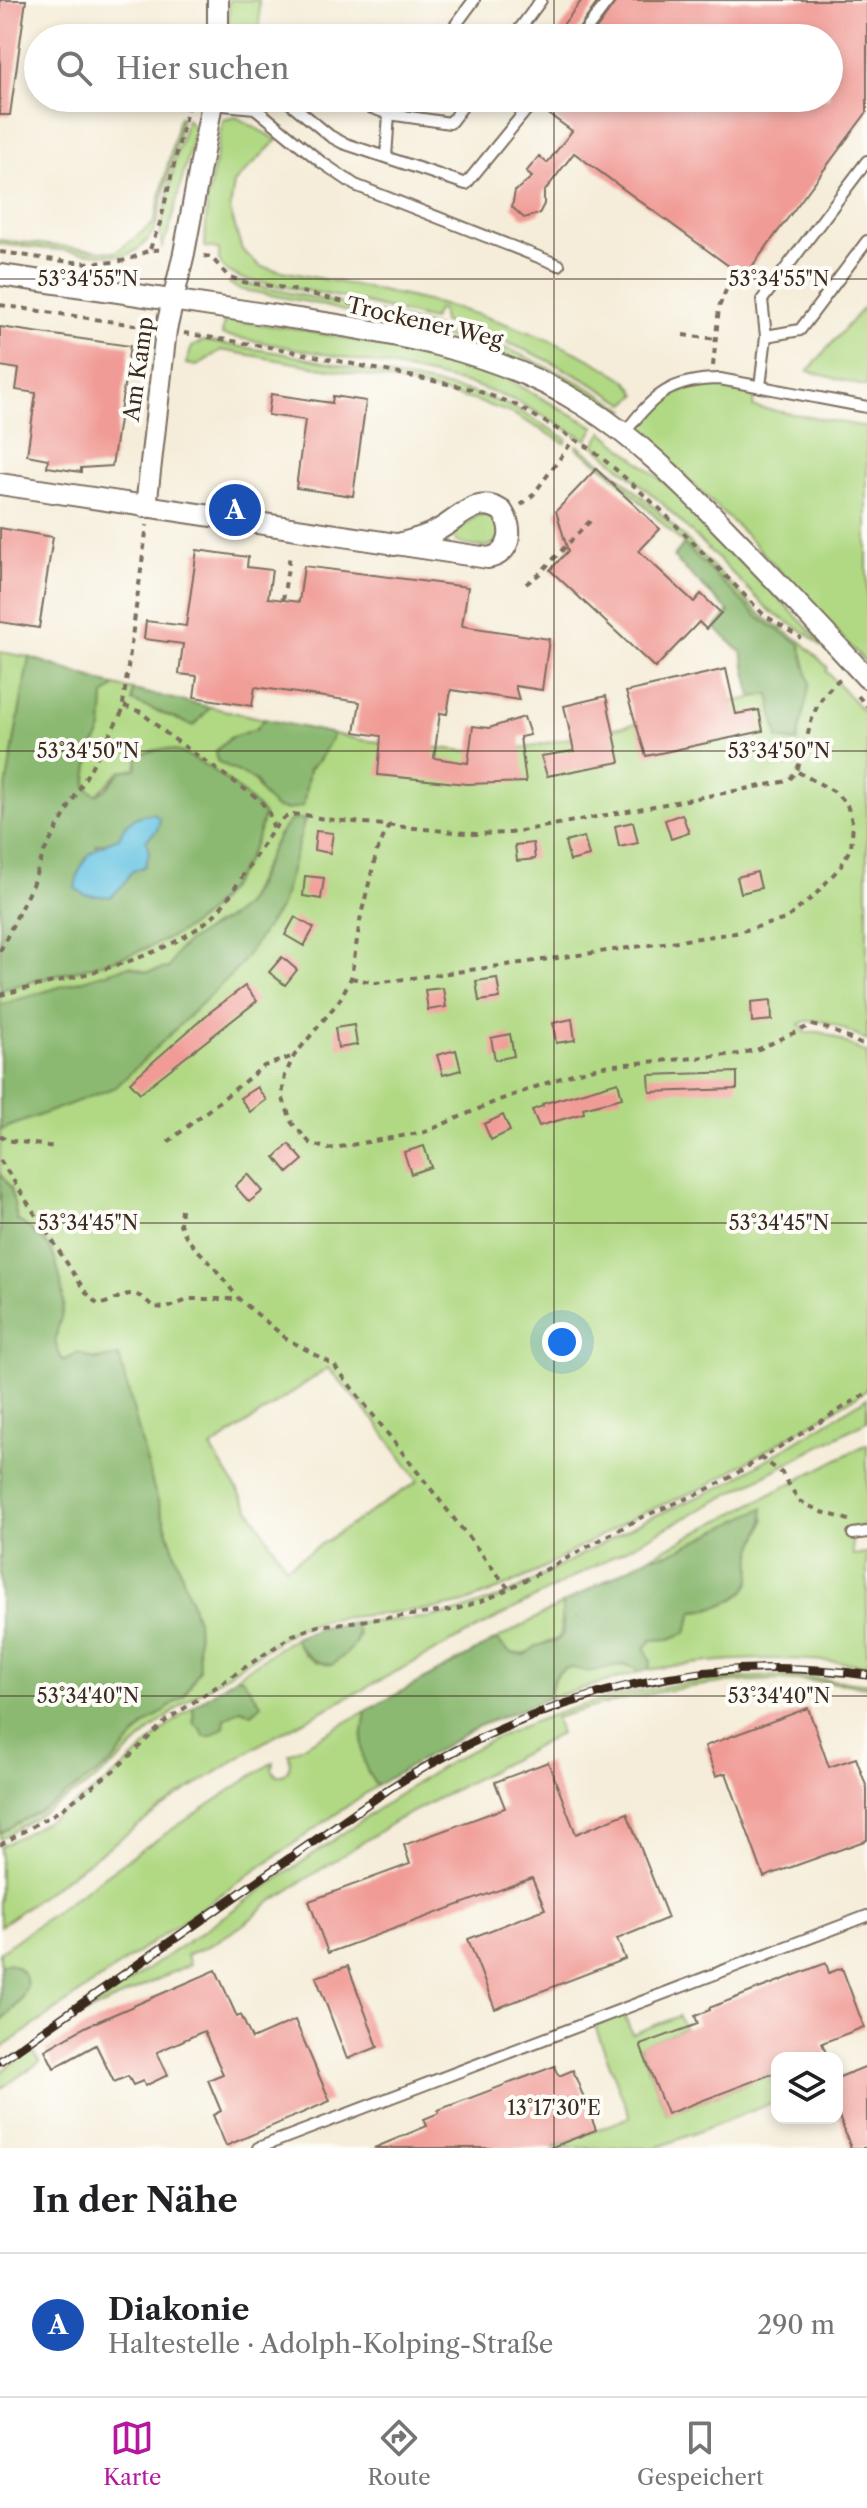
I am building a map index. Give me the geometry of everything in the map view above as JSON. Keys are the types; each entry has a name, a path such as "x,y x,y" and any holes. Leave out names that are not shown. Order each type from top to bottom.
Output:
{"street":[{"path":"218,0 218,24"},
{"name":"Am Kamp","path":"146,507 166,330 211,112"},
{"name":"Trockener Weg","path":"0,275 305,320 460,351 511,368 554,388 624,434 694,496 855,674"},
{"path":"0,484 394,545 494,557 504,550 509,538 506,516 497,507 476,506 422,539 394,545"}],"lane":[{"path":"456,24 474,0"},
{"path":"523,24 541,0"},
{"path":"591,24 609,0"},
{"path":"260,112 321,162 355,185 559,265"},
{"path":"301,112 330,136 466,184 525,112"},
{"path":"383,112 450,123 458,112"},
{"path":"386,157 389,114"},
{"path":"760,387 766,336 762,300 867,161"},
{"path":"766,336 800,330 867,241"},
{"path":"624,434 648,403 660,393 697,379 712,379 867,407"},
{"path":"853,1534 867,1532"},
{"path":"258,2148 867,1916"}],"path":[{"path":"150,249 160,223 187,112"},
{"path":"121,270 122,261"},
{"path":"712,379 719,307 726,290"},
{"path":"0,305 281,349 472,389 514,404 574,439 614,468 660,509 764,615 804,640"},
{"path":"683,335 716,339"},
{"path":"506,516 533,495 574,439"},
{"path":"0,951 32,885 44,852 124,706 126,670 148,521 146,507"},
{"path":"526,584 593,518"},
{"path":"283,600 290,554"},
{"path":"832,668 855,674"},
{"path":"0,995 129,961 182,939 216,913 274,830 289,816 302,814 475,834 510,833 788,781 798,772 815,710 829,688 855,674"},
{"path":"124,706 141,712 260,800 269,813 274,830"},
{"path":"351,978 376,983 735,933 786,919 815,895 841,866 851,847 853,824 847,805 835,792 798,772"},
{"path":"389,825 377,851 361,915 351,978 339,1001 294,1056 285,1075 282,1096 292,1123 310,1143 328,1149 425,1132 499,1100 575,1073 603,1066 739,1054 759,1049 811,1025 829,1029 867,1047"},
{"path":"168,1142 264,1066 294,1056"},
{"path":"0,1135 6,1140 55,1147"},
{"path":"0,1160 85,1291 98,1305 133,1292 141,1294 153,1307 167,1308 190,1299 239,1299"},
{"path":"181,1209 180,1224 188,1240 239,1299 287,1339 334,1365 509,1589"},
{"path":"0,1845 61,1810 118,1767 167,1720 293,1635 318,1626 454,1610 509,1589 642,1517 700,1493 867,1393"},
{"path":"760,1457 782,1473 799,1501 852,1521"}],"green space":[{"path":"229,0 259,0 260,24 229,24"},
{"path":"179,117 182,118 157,223 147,241 138,249 119,256 0,244 0,240 116,252 154,223"},
{"path":"236,117 277,140 234,183 230,210 242,250 261,267 435,303 519,328 610,371 626,381 637,395 626,404 538,356 491,336 443,322 441,309 437,310 432,320 350,299 243,279 225,270 219,260 219,249 205,247 207,202 223,120"},
{"path":"187,119 195,130 162,247 160,234"},
{"path":"232,281 348,305 455,332 513,351 580,383 626,410 609,410 557,379 513,359 460,341 313,303 238,289 229,283"},
{"path":"867,303 867,387 808,371"},
{"path":"224,320 299,329 458,362 504,378 595,427 587,440 516,401 473,385 222,335"},
{"path":"203,341 280,353 471,392 513,407 567,439 565,443 511,413 473,400 386,379 221,350 197,366 186,364 192,347"},
{"path":"698,386 720,386 754,393 753,407 867,427 867,664 744,533 641,435 642,425 652,408 669,396"},
{"path":"603,432 677,493 825,646 822,647 809,635 770,611 663,504 594,445"},
{"path":"577,445 612,470 657,510 763,617 802,642 867,715 867,1041 825,1022 799,1024 806,1033 821,1032 867,1053 867,1390 703,1488 638,1515 500,1589 464,1603 440,1608 328,1619 296,1629 187,1701 84,1788 0,1839 0,1833 57,1801 112,1763 144,1726 184,1696 199,1669 197,1621 153,1486 119,1357 64,1361 55,1348 54,1339 64,1304 39,1235 17,1220 11,1189 0,1174 0,1130 116,1087 238,968 279,833 246,903 234,915 180,948 169,968 147,972 130,966 0,1005 0,990 113,959 169,937 213,907 239,872 136,770 121,771 96,795 86,787 90,757 102,729 104,696 115,686 133,690 132,701 194,726 210,707 264,719 256,729 230,738 261,793 303,806 309,769 319,760 334,734 361,740 497,754 769,694 778,739 800,644 760,619 610,472 576,448","holes":["328,1368 376,1422 418,1481 286,1567 211,1448"]},
{"path":"484,514 493,518 498,526 499,535 494,544 474,546 455,540 455,533"},
{"path":"684,544 760,619 800,644 810,683 797,742 778,739 769,694 752,697 742,653 715,628 729,612 673,557"},
{"path":"0,652 29,657 0,823"},
{"path":"29,657 115,686 104,696 102,729 90,757 86,787 96,795 106,789 121,771 136,769 139,754 164,749 189,756 203,764 264,815 252,850 232,884 191,926 133,953 0,990 0,823","holes":["157,830 146,840 124,884 96,845"]},
{"path":"133,690 210,707 194,726 132,701"},
{"path":"264,719 334,734 319,760 309,769 303,806 288,810 275,808 261,793 256,781 217,761 216,751 230,738 256,729"},
{"path":"305,819 281,906 238,968 116,1087 0,1130 0,1005 130,966 147,972 169,968 182,947 243,906 283,830 291,820"},
{"path":"0,1174 11,1188 17,1220 43,1239 56,1261 63,1308 56,1340 63,1361 79,1353 96,1360 119,1356 153,1486 197,1621 199,1670 184,1696 144,1726 112,1763 57,1801 0,1833"},
{"path":"867,1398 867,1421 264,1742 176,1798 0,1926 0,1847 93,1791 193,1707 194,1723 225,1719 241,1708 242,1678 237,1676 294,1638 304,1654 317,1663 356,1642 359,1635 354,1623 455,1613 509,1594 645,1520 725,1485"},
{"path":"867,1444 867,1521 863,1526 851,1528 853,1555 867,1553 867,1665 757,1659 703,1662 648,1670 651,1662 645,1648 652,1640 669,1639 694,1611 728,1602 743,1592 751,1578 752,1553 765,1518 669,1554 651,1556"},
{"path":"763,1508 761,1530 752,1554 749,1585 729,1602 694,1611 686,1633 669,1639 652,1640 645,1648 651,1662 648,1670 640,1672 623,1665 591,1671 565,1669 558,1672 554,1679 549,1698 479,1726 376,1786 363,1758 366,1711 496,1640 511,1653 525,1655 536,1646 557,1641 563,1634 562,1604 651,1556 669,1554"},
{"path":"562,1604 561,1631 556,1640 544,1643 525,1655 511,1653 496,1640"},
{"path":"354,1623 356,1642 332,1665 309,1657 294,1638 321,1628"},
{"path":"613,1665 635,1667 640,1672 549,1698 553,1682 565,1669 590,1670"},
{"path":"237,1676 242,1678 262,1705 252,1714 241,1709 225,1719 224,1727 211,1736 204,1736 194,1723 193,1707"},
{"path":"792,1676 867,1683 867,1687 788,1680 710,1684 632,1698 555,1718 560,1734 397,1820 266,1905 246,1923 187,1955 190,1964 81,2016 391,1800 489,1741 572,1708 615,1696 703,1681"},
{"path":"366,1711 363,1758 376,1786 0,2049 0,2023 22,2000 26,1978 9,1964 0,1965 0,1952 132,1856 273,1762 272,1769 276,1775 283,1775 289,1766 289,1754"},
{"path":"9,1963 20,1969 26,1984 20,2000 0,2023 0,1965"},
{"path":"624,2015 632,2034 679,2016 684,2029 640,2046 667,2114 769,2075 771,2103 656,2148 552,2148 630,2117 595,2026"},
{"path":"32,2050 40,2062 0,2089 0,2072"}],"water":[{"path":"153,813 160,819 157,830 146,840 149,852 145,866 131,872 111,897 85,895 75,888 80,869 89,855 101,845 119,838 132,820"}],"building":[{"path":"0,0 26,0 10,115 0,115"},
{"path":"582,0 599,0 582,24 564,24"},
{"path":"617,0 867,0 867,112 744,277 574,153 544,192 544,204 539,214 524,218 512,207 515,191 532,177 526,172 539,156 547,163 572,131 546,112 843,112 843,24 600,24"},
{"path":"0,327 130,346 112,466 81,468 81,472 47,467 48,459 27,455 36,393 16,390 19,369 0,366"},
{"path":"271,394 332,403 333,396 366,401 353,496 296,488 305,420 268,415"},
{"path":"596,469 660,529 639,551 694,602 701,594 721,613 706,629 699,622 655,668 550,570 568,551 556,511"},
{"path":"0,528 53,537 39,628 0,622"},
{"path":"197,550 248,557 247,567 272,570 268,598 299,602 304,566 468,587 462,626 549,639 542,690 515,686 519,700 451,690 447,714 440,713 434,758 468,763 473,726 489,728 524,717 530,735 520,737 526,782 467,784 378,775 381,736 355,732 360,702 255,687 252,706 194,697 197,676 179,674 183,644 144,639 146,621 186,626"},
{"path":"726,669 736,714 759,710 763,731 646,756 626,692"},
{"path":"606,696 620,762 547,776 541,756 574,751 564,706"},
{"path":"682,814 689,833 671,839 665,820"},
{"path":"633,822 638,843 619,847 615,826"},
{"path":"316,831 333,833 330,853 314,850"},
{"path":"584,837 589,856 570,861 565,842"},
{"path":"533,843 535,859 517,861 515,845"},
{"path":"757,872 761,888 741,893 737,877"},
{"path":"305,876 324,878 321,899 303,896"},
{"path":"295,917 314,928 304,946 285,935"},
{"path":"282,957 297,970 285,985 269,972"},
{"path":"497,978 500,998 479,1001 476,981"},
{"path":"245,986 257,1001 140,1093 130,1082 210,1012"},
{"path":"443,988 446,1007 428,1010 425,990"},
{"path":"771,1000 772,1020 752,1022 751,1002"},
{"path":"572,1019 575,1040 556,1043 553,1023"},
{"path":"354,1025 357,1045 338,1048 335,1028"},
{"path":"510,1034 514,1056 495,1060 491,1038"},
{"path":"456,1050 461,1070 443,1075 437,1055"},
{"path":"737,1072 737,1089 650,1092 649,1075"},
{"path":"618,1082 622,1098 583,1108 584,1113 539,1126 532,1110 542,1104"},
{"path":"257,1087 266,1100 250,1112 240,1098"},
{"path":"503,1115 510,1131 491,1140 484,1124"},
{"path":"289,1144 303,1160 288,1173 275,1157"},
{"path":"424,1146 431,1167 411,1174 404,1152"},
{"path":"248,1174 263,1191 249,1202 235,1186"},
{"path":"808,1708 829,1767 856,1758 867,1788 867,1840 764,1877 726,1773 716,1776 705,1746"},
{"path":"548,1762 576,1834 627,1813 668,1918 617,1939 625,1959 495,2009 468,1939 545,1909 532,1878 328,1953 309,1901 410,1864 404,1845 505,1808 495,1782"},
{"path":"826,1963 829,1973 842,1968 864,2027 822,2043 826,2052 771,2052 771,2074 667,2114 640,2045 698,2024 695,2016"},
{"path":"348,1966 378,2047 347,2059 316,1977"},
{"path":"216,1970 237,2017 241,2015 252,2039 295,2020 330,2101 226,2146 213,2115 221,2111 208,2080 223,2074 204,2031 157,2052 168,2075 145,2086 143,2081 133,2085 128,2076 114,2082 96,2045 54,2068 45,2050 87,2026"},
{"path":"555,2066 559,2076 573,2070 596,2130 550,2148 374,2148 427,2126 424,2119 439,2113 438,2110"},
{"path":"867,2066 867,2148 851,2148 842,2124 843,2076"}],"railway":[{"path":"0,2061 390,1788 502,1728 618,1688 679,1676 740,1669 803,1669 867,1675"}],"place":[{"name":"Diakonie","path":"235,510"}]}
